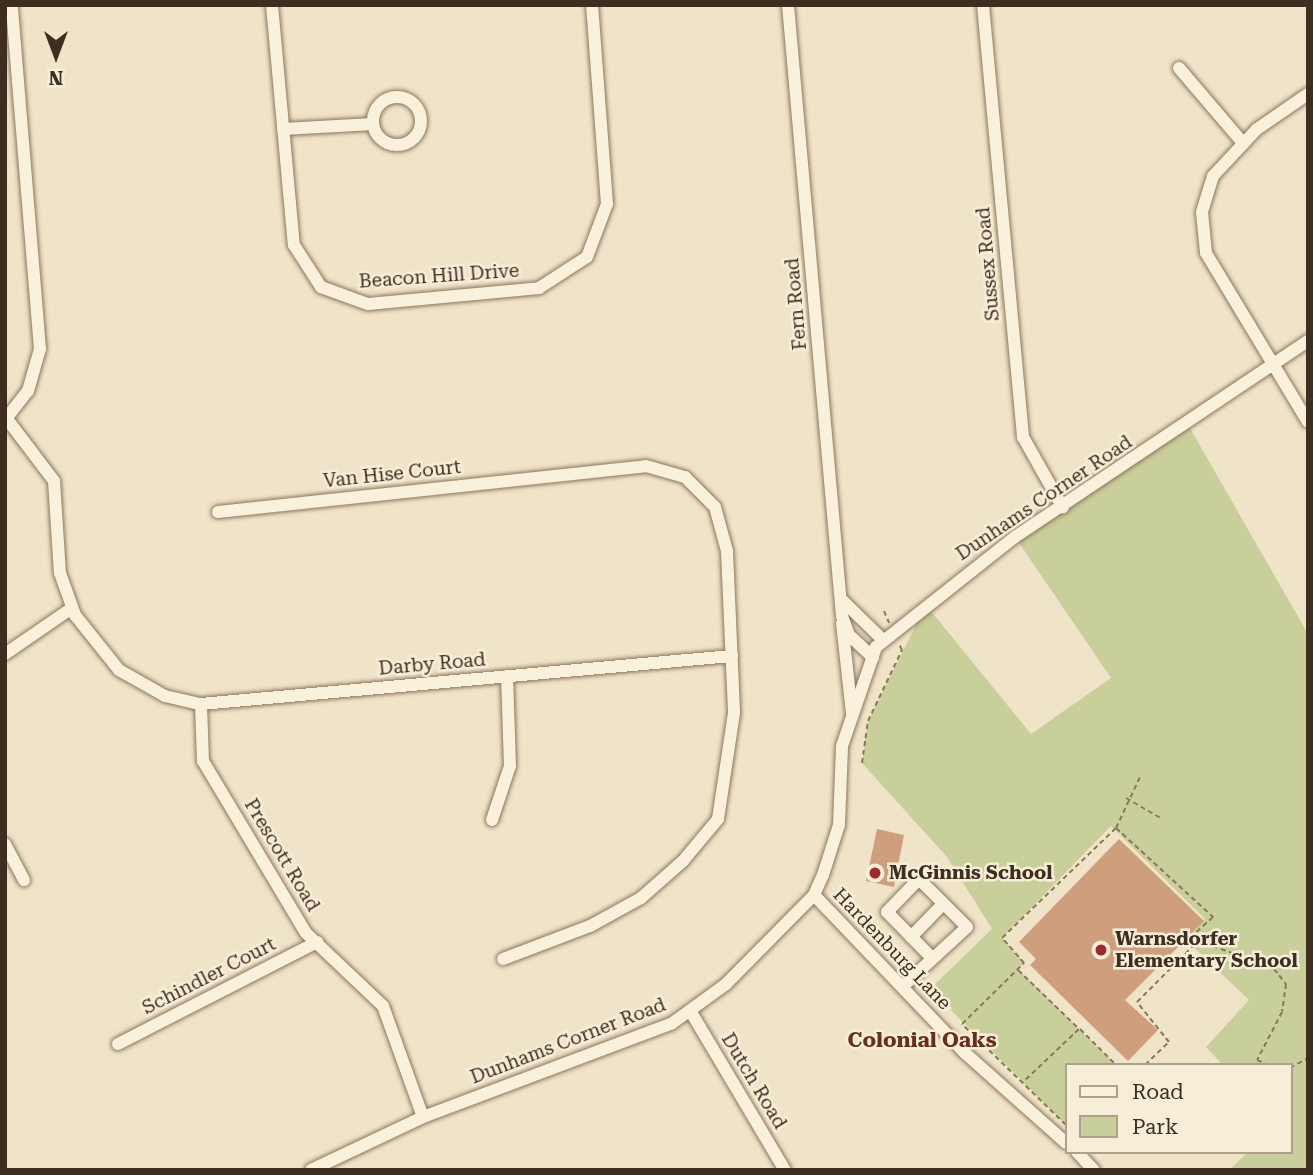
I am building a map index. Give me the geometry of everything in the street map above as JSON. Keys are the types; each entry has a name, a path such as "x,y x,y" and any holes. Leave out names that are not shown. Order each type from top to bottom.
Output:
{"street":[{"path":"6,419 33,381 40,338 12,5"},
{"name":"Beacon Hill Drive","path":"272,5 294,245 309,275 328,292 368,304 548,285 587,257 606,213 592,5"},
{"name":"Fern Road","path":"788,5 842,616 849,635 873,657"},
{"name":"Sussex Road","path":"983,5 1023,436 1063,508"},
{"path":"1179,68 1243,143"},
{"path":"1308,94 1243,143 1213,176 1202,231 1206,253 1308,422"},
{"path":"283,130 373,124"},
{"name":"Dunhams Corner Road","path":"311,1170 423,1117 691,1012 814,895 839,825 842,746 873,657 883,640 1015,537 1063,508 1308,341"},
{"name":"Darby Road","path":"6,419 54,481 60,573 72,608 119,670 157,692 201,704 732,656"},
{"name":"Van Hise Court","path":"218,512 570,473 646,466 667,469 700,489 723,523 732,656"},
{"path":"841,599 883,640"},
{"path":"5,654 72,608"},
{"path":"842,616 852,713"},
{"path":"502,959 615,914 706,836 718,819 728,772 732,656"},
{"path":"492,820 510,766 507,677"},
{"name":"Prescott Road","path":"201,704 203,761 284,899 317,942 383,1006 423,1117"},
{"path":"5,844 24,880"},
{"path":"902,986 967,927 919,879 887,912 932,958"},
{"name":"Hardenburg Lane","path":"814,895 902,986 1064,1141"},
{"path":"911,937 943,904"},
{"name":"Schindler Court","path":"118,1044 317,942"},
{"name":"Dutch Road","path":"691,1012 784,1170"},
{"path":"1079,1154 1094,1170"}],"path":[{"path":"862,763 868,721 902,650"},
{"path":"1064,1123 962,1024 1024,963 1002,938 1116,828 1126,798 1140,777"},
{"path":"1126,798 1160,818"},
{"path":"1116,828 1213,918 1190,938 1193,946"},
{"path":"1147,1063 1170,1042 1137,1002 1193,946 1205,943 1275,969 1286,984 1282,1012 1257,1060 1264,1063"},
{"path":"1018,969 1114,1063"},
{"path":"1022,1082 1079,1029"},
{"path":"1292,1067 1308,1058"}],"green space":[{"path":"1187,423 1308,634 1308,1170 1229,1170 1246,1154 1292,1154 1292,1063 1221,1063 1206,1047 1249,1000 1186,940 1205,919 1111,826 1002,938 1024,963 1018,969 1114,1063 1064,1063 1064,1123 930,989 992,929 947,857 862,763 868,721 926,605 1031,734 1111,678 1015,537"}],"building":[{"path":"877,829 904,835 894,887 866,881"},
{"name":"Warnsdorfer Elementary School","path":"1119,839 1204,921 1125,1000 1158,1030 1128,1061 1030,965 1036,959 1019,942"}],"place":[{"name":"McGinnis School","path":"875,873"},
{"name":"Warnsdorfer Elementary School","path":"1101,950"}],"district":[{"name":"Colonial Oaks","path":"922,1040"}]}
